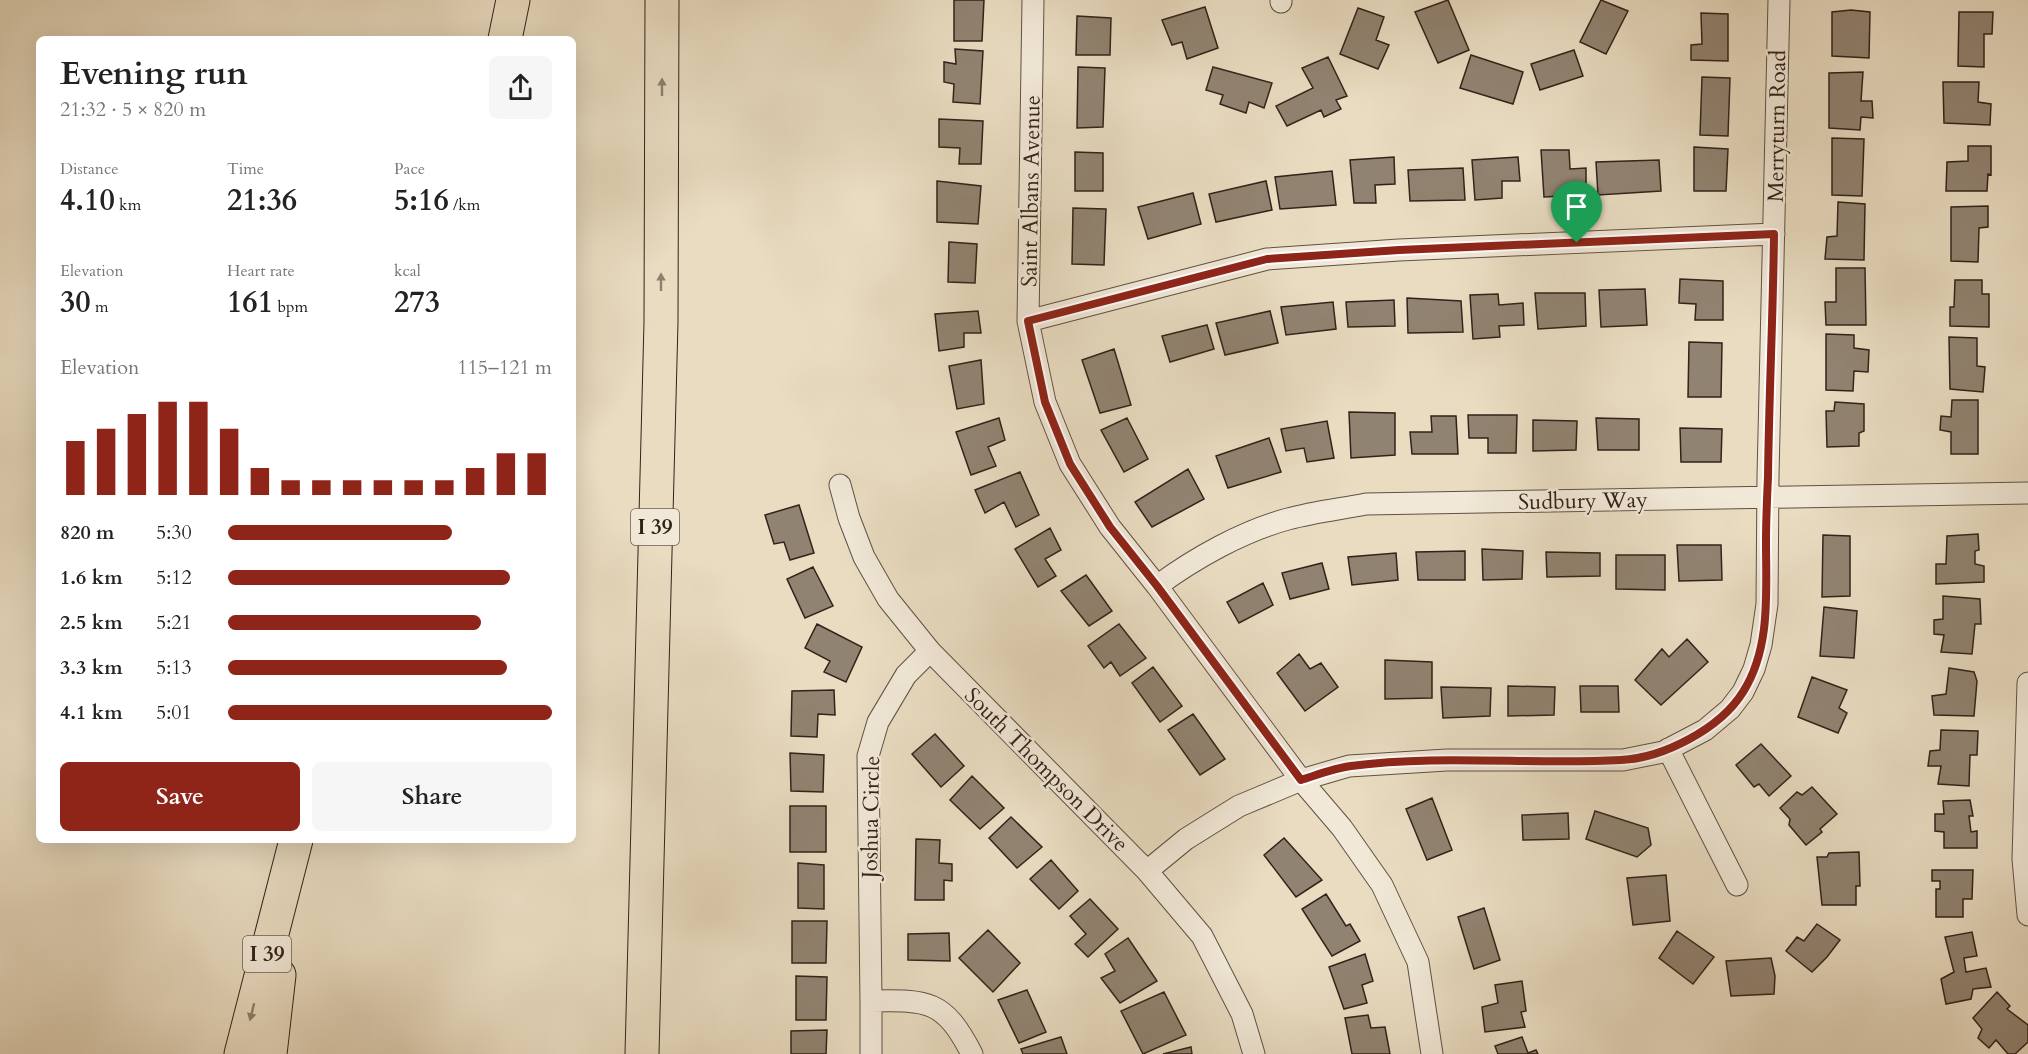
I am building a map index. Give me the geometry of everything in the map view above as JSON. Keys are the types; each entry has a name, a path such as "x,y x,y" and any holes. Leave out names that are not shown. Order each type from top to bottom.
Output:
{"highway":[{"path":"506,36 513,0"},
{"name":"I 39","path":"642,1054 661,322 662,0"},
{"path":"661,322 659,561 665,1054"},
{"path":"270,1054 294,847"},
{"name":"I 39","path":"241,1054 294,847"}],"street":[{"name":"Saint Albans Avenue","path":"1033,0 1028,321 1045,402 1070,464 1110,527 1157,586 1301,780 1342,828 1386,895 1418,962 1432,1054"},
{"name":"Merryturn Road","path":"1147,871 1186,839 1239,806 1301,780 1349,766 1447,760 1623,760 1668,750 1705,730 1730,709 1743,692 1754,669 1761,645 1767,604 1779,0"},
{"path":"1028,321 1267,259 1399,250 1774,234"},
{"name":"South Thompson Drive","path":"840,485 849,518 864,557 888,599 930,651 1147,871 1202,936 1242,1014 1254,1054"},
{"name":"Sudbury Way","path":"1157,586 1182,567 1217,548 1287,519 1366,504 2028,493"},
{"name":"Joshua Circle","path":"871,1054 868,756 878,722 906,675 930,651"},
{"path":"2028,683 2023,859 2028,915"},
{"path":"1668,750 1737,885"},
{"path":"871,1001 911,1000 942,1010 952,1021 972,1054"}],"building":[{"path":"954,0 984,0 982,41 954,41"},
{"path":"1448,0 1469,50 1438,63 1415,12"},
{"path":"1601,0 1628,11 1606,54 1580,42"},
{"path":"1205,7 1218,48 1187,59 1182,42 1172,45 1162,20"},
{"path":"1358,8 1384,17 1376,40 1389,45 1378,69 1340,54"},
{"path":"1851,10 1870,12 1869,58 1832,56 1832,12"},
{"path":"1959,12 1993,12 1992,34 1984,34 1984,67 1958,66"},
{"path":"1701,13 1728,14 1728,61 1691,60 1691,45 1702,44"},
{"path":"1077,16 1111,18 1110,55 1076,55"},
{"path":"955,49 983,51 980,104 953,102 954,84 944,82 944,62 956,64"},
{"path":"1574,50 1583,76 1540,90 1531,64"},
{"path":"1471,55 1523,72 1513,104 1460,88"},
{"path":"1328,57 1347,96 1336,100 1341,109 1324,117 1321,110 1287,126 1276,106 1313,88 1302,68"},
{"path":"1078,67 1105,68 1103,127 1077,128"},
{"path":"1213,67 1272,83 1264,108 1249,102 1246,113 1220,104 1223,95 1206,90"},
{"path":"1863,72 1861,101 1872,101 1873,118 1861,117 1860,130 1829,128 1829,73"},
{"path":"1702,77 1730,78 1728,136 1700,135"},
{"path":"1943,82 1979,82 1978,102 1991,104 1990,125 1944,123"},
{"path":"939,119 983,121 981,164 959,164 960,148 939,147"},
{"path":"1832,138 1864,139 1862,196 1832,195"},
{"path":"1968,146 1991,146 1991,175 1988,174 1987,191 1946,191 1947,162 1968,161"},
{"path":"1694,147 1728,149 1726,191 1694,191"},
{"path":"1541,150 1569,150 1570,169 1586,168 1586,195 1544,197"},
{"path":"1075,152 1103,153 1103,191 1075,191"},
{"path":"1394,157 1395,184 1375,185 1376,203 1354,203 1350,160"},
{"path":"1518,157 1520,181 1502,181 1502,198 1475,200 1472,160"},
{"path":"1659,160 1661,191 1598,195 1596,162"},
{"path":"1463,168 1465,200 1410,201 1408,170"},
{"path":"1332,171 1336,205 1280,209 1275,177"},
{"path":"937,181 981,186 978,224 937,222"},
{"path":"1266,181 1272,210 1216,222 1209,194"},
{"path":"1193,193 1201,224 1148,239 1138,207"},
{"path":"1838,202 1865,204 1864,260 1825,259 1827,237 1837,236"},
{"path":"1988,206 1988,227 1979,228 1978,262 1951,261 1951,207"},
{"path":"1073,208 1106,209 1104,265 1072,264"},
{"path":"949,242 977,244 975,283 948,282"},
{"path":"1836,268 1865,268 1866,325 1826,325 1825,302 1836,302"},
{"path":"1680,279 1723,281 1723,320 1695,320 1696,304 1679,303"},
{"path":"1955,280 1982,280 1982,294 1989,294 1989,327 1950,326 1950,307 1954,307"},
{"path":"1645,289 1647,325 1601,327 1599,290"},
{"path":"1535,293 1585,293 1586,326 1538,329"},
{"path":"1498,294 1499,305 1523,303 1524,325 1499,326 1500,337 1473,339 1470,295"},
{"path":"1407,298 1461,301 1463,332 1408,333"},
{"path":"1394,300 1395,326 1348,327 1346,302"},
{"path":"1333,302 1336,329 1286,335 1281,307"},
{"path":"978,311 981,333 964,333 964,347 939,351 935,314"},
{"path":"1270,311 1278,343 1225,355 1216,323"},
{"path":"1207,325 1214,349 1170,362 1162,336"},
{"path":"1826,334 1854,335 1854,348 1869,350 1868,372 1854,371 1853,391 1826,390"},
{"path":"1949,337 1977,338 1977,366 1985,367 1983,392 1950,389"},
{"path":"1689,342 1722,343 1721,397 1688,397"},
{"path":"1114,349 1131,405 1100,413 1082,360"},
{"path":"981,360 984,404 957,409 949,366"},
{"path":"1952,400 1978,400 1978,454 1951,454 1951,432 1940,430 1941,416 1951,417"},
{"path":"1835,402 1864,404 1864,431 1859,433 1859,446 1827,447 1826,411 1834,411"},
{"path":"1349,412 1395,413 1395,455 1351,458"},
{"path":"1468,415 1517,415 1516,453 1488,453 1488,438 1469,438"},
{"path":"1431,416 1456,416 1458,454 1412,454 1410,432 1432,432"},
{"path":"999,418 1005,440 988,447 996,466 971,475 956,432"},
{"path":"1127,418 1148,459 1124,472 1101,430"},
{"path":"1596,418 1639,419 1639,450 1598,450"},
{"path":"1533,420 1577,421 1576,450 1533,451"},
{"path":"1327,421 1334,458 1307,462 1304,448 1286,451 1281,429"},
{"path":"1680,428 1722,429 1721,462 1681,462"},
{"path":"1269,438 1281,472 1228,488 1216,456"},
{"path":"1188,469 1204,499 1152,527 1135,502"},
{"path":"1020,472 1039,515 1016,527 1004,502 985,513 975,490"},
{"path":"799,505 814,553 790,560 784,542 774,544 765,515"},
{"path":"1050,528 1061,550 1045,559 1056,576 1038,587 1015,549"},
{"path":"1978,534 1979,550 1975,551 1975,564 1984,566 1984,582 1936,584 1936,564 1946,564 1947,536"},
{"path":"1823,535 1850,536 1850,596 1822,597"},
{"path":"1677,545 1721,545 1722,580 1679,581"},
{"path":"1482,549 1523,551 1522,579 1483,580"},
{"path":"1465,551 1465,580 1418,580 1416,552"},
{"path":"1546,552 1600,553 1600,576 1547,577"},
{"path":"1396,553 1398,580 1352,585 1348,557"},
{"path":"1616,555 1665,555 1665,590 1616,589"},
{"path":"1322,563 1329,589 1290,599 1282,573"},
{"path":"813,567 833,606 805,618 787,579"},
{"path":"1086,575 1112,611 1089,626 1061,591"},
{"path":"1263,583 1273,605 1239,623 1227,602"},
{"path":"1943,596 1980,599 1981,624 1975,624 1972,654 1941,652 1944,635 1934,634 1934,620 1943,619"},
{"path":"1824,607 1857,611 1854,658 1820,656"},
{"path":"817,624 862,647 846,682 824,672 830,661 805,648"},
{"path":"1119,624 1146,658 1120,676 1111,662 1104,668 1088,646"},
{"path":"1687,639 1708,662 1661,705 1635,680 1662,649 1669,657"},
{"path":"1299,654 1310,669 1321,663 1338,687 1305,711 1277,673"},
{"path":"1385,660 1432,662 1432,698 1385,699"},
{"path":"1153,667 1182,706 1160,722 1132,683"},
{"path":"1949,668 1974,672 1977,681 1974,716 1934,715 1932,696 1946,694"},
{"path":"1812,677 1847,690 1839,708 1847,713 1838,733 1798,717"},
{"path":"1508,686 1555,687 1554,715 1508,716"},
{"path":"1580,686 1618,686 1619,712 1581,712"},
{"path":"1441,687 1491,688 1490,716 1443,718"},
{"path":"834,690 835,715 818,714 817,737 791,736 792,691"},
{"path":"1193,714 1225,759 1200,775 1168,730"},
{"path":"1941,730 1978,731 1977,755 1970,755 1969,786 1938,784 1941,766 1928,766 1930,751 1940,750"},
{"path":"935,734 964,766 941,787 912,754"},
{"path":"1761,744 1791,776 1769,796 1759,784 1754,787 1736,765"},
{"path":"790,753 824,755 823,792 791,791"},
{"path":"972,776 1004,808 980,829 950,800"},
{"path":"1812,787 1837,814 1820,829 1822,832 1806,845 1789,825 1790,819 1780,808 1797,792 1802,795"},
{"path":"1432,798 1452,850 1427,860 1406,809"},
{"path":"1970,800 1973,816 1969,816 1971,832 1977,831 1977,848 1944,848 1944,832 1935,831 1935,814 1944,814 1943,801"},
{"path":"790,806 826,806 826,852 790,852"},
{"path":"1595,811 1648,828 1651,845 1637,857 1586,839"},
{"path":"1568,813 1569,839 1523,840 1522,815"},
{"path":"1011,817 1042,847 1017,868 989,838"},
{"path":"1284,838 1322,880 1296,897 1264,855"},
{"path":"916,839 940,840 939,863 952,864 952,881 944,880 944,900 915,900"},
{"path":"1859,852 1860,886 1856,886 1856,905 1822,905 1817,857 1827,857 1829,853"},
{"path":"1051,860 1078,891 1059,909 1030,879"},
{"path":"798,863 824,865 824,909 798,908"},
{"path":"1932,870 1973,870 1972,899 1963,899 1963,917 1936,917 1936,889 1940,889 1940,881 1932,881"},
{"path":"1666,875 1670,921 1633,925 1627,878"},
{"path":"1326,894 1346,926 1350,924 1360,941 1332,956 1302,909"},
{"path":"1090,899 1118,929 1088,957 1075,944 1086,934 1070,916"},
{"path":"1484,908 1500,960 1474,969 1458,917"},
{"path":"792,921 827,921 826,963 792,963"},
{"path":"1817,924 1840,940 1812,972 1786,951 1797,937 1804,941"},
{"path":"988,930 1020,963 993,992 959,958"},
{"path":"1677,931 1714,957 1693,984 1659,958"},
{"path":"1972,932 1977,956 1964,958 1966,972 1986,968 1991,987 1973,989 1971,999 1946,1004 1941,979 1954,972 1945,937"},
{"path":"949,933 950,961 908,960 908,934"},
{"path":"1128,938 1157,981 1120,1003 1101,978 1115,971 1105,954"},
{"path":"1365,954 1373,981 1362,985 1367,1003 1344,1009 1329,967"},
{"path":"1771,958 1775,976 1774,994 1731,996 1726,961"},
{"path":"796,976 827,977 826,1020 796,1020"},
{"path":"1522,981 1526,1011 1521,1012 1525,1027 1485,1032 1482,1007 1498,1003 1495,985"},
{"path":"1027,990 1046,1032 1019,1043 998,1000"},
{"path":"1164,992 1186,1035 1143,1054 1121,1011"},
{"path":"1997,992 2010,1006 2007,1009 2028,1025 2028,1042 2015,1054 2008,1054 1996,1040 1989,1048 1978,1038 1982,1029 1973,1018"},
{"path":"1368,1015 1371,1028 1385,1027 1390,1054 1352,1054 1345,1018"},
{"path":"827,1030 826,1054 791,1054 791,1031"},
{"path":"1061,1037 1067,1054 1023,1054 1021,1049"},
{"path":"1522,1037 1528,1053 1536,1050 1538,1054 1498,1054 1495,1046"},
{"path":"1191,1047 1192,1054 1163,1054"}],"route":[{"path":"1774,234 1766,540 1767,604 1761,645 1754,669 1743,692 1730,709 1705,730 1663,752 1623,760 1447,760 1349,766 1301,780 1157,586 1110,527 1070,464 1045,402 1028,321 1267,259 1399,250 1577,243 1774,234"}]}
